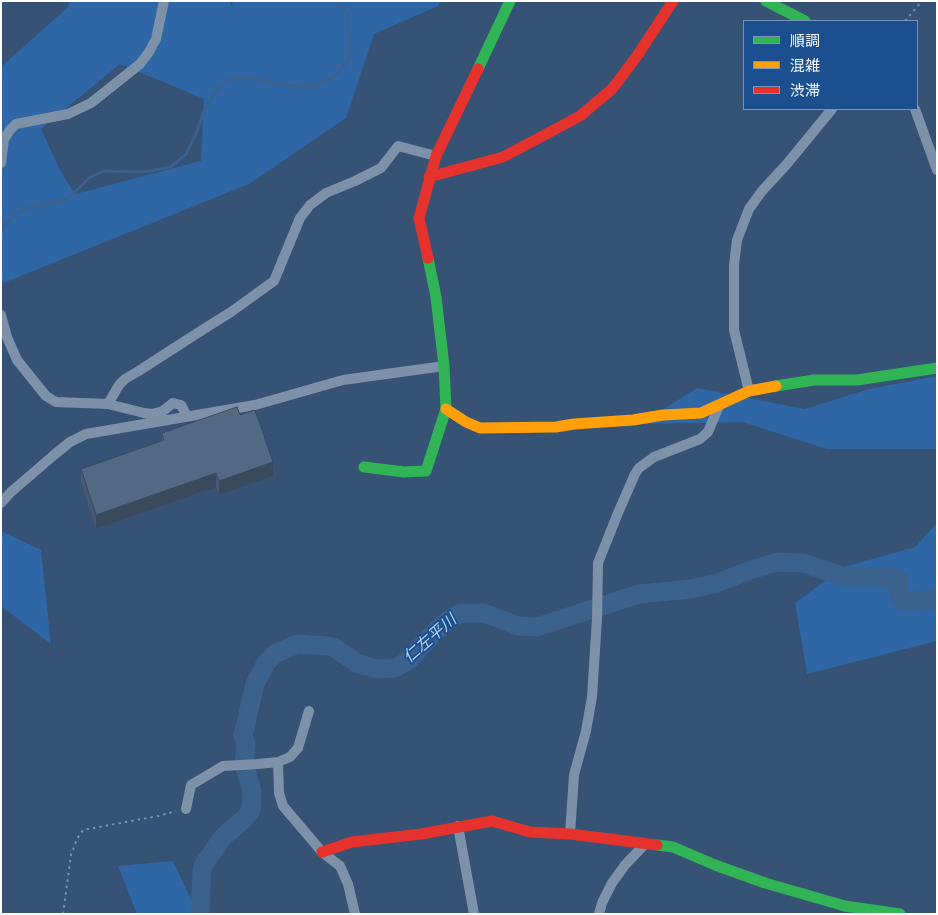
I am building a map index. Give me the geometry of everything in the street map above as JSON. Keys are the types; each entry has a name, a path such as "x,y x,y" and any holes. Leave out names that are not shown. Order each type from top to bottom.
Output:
{"street":[{"path":"1,163 4,138 16,124 68,114 91,102 140,64 156,39 164,1"},
{"path":"364,467 404,472 426,471 446,409 444,366 436,297 419,218 436,156 510,1"},
{"path":"430,177 503,157 580,116 612,89 637,56 673,1"},
{"path":"766,1 803,20"},
{"path":"749,391 734,330 734,265 737,240 749,209 762,191 831,110"},
{"path":"915,110 937,170"},
{"path":"108,404 124,379 231,312 274,281 300,218 310,205 326,193 381,168 398,146 436,156"},
{"path":"1,316 7,337 17,360 46,396 56,402 108,404 152,414 163,411 173,403 181,405 187,416"},
{"path":"1,503 11,492 70,442 86,434 255,405 343,380 444,366"},
{"path":"446,409 466,422 480,428 556,427 633,420 663,415 701,413 749,391 814,380 857,380 937,368"},
{"path":"570,834 574,775 586,731 592,697 597,619 598,563 639,468 654,457 700,439 708,432 719,406"},
{"path":"186,808 191,784 223,766 278,762 290,757 298,748 309,711"},
{"path":"278,762 278,793 283,806 322,852 340,866 348,884 355,914"},
{"path":"322,852 352,842 421,834 492,821 530,832 570,834 673,847 765,883 845,906 900,914"},
{"path":"458,826 474,914"},
{"path":"600,914 602,903 612,883 625,865 645,844"}],"path":[{"path":"906,20 922,1"},
{"path":"63,914 71,855 77,839 84,830 158,816 186,808"}],"shaded area":[{"path":"69,1 229,1 232,6 233,1 440,1 438,6 374,34 346,118 249,184 1,284 1,67 68,7","holes":["120,64 204,99 201,161 75,194 60,170 41,129"]},
{"path":"937,376 937,449 827,449 742,422 640,424 697,388 805,409 869,389"},
{"path":"937,523 937,641 807,674 795,603 844,567 915,547"},
{"path":"1,531 41,550 51,644 1,606"},
{"path":"173,861 198,914 137,914 118,866"}],"building":[{"path":"237,407 240,415 255,410 273,462 219,481 216,473 96,515 81,469 164,440 162,433"}],"waterway":[{"path":"1,230 14,216 27,208 65,200 89,178 103,171 144,172 171,167 186,154 204,111 217,90 227,80 241,77 284,85 303,86 320,83 334,77 350,59 347,15 341,1"},
{"name":"仁左平川","path":"200,914 202,870 204,864 223,837 245,818 251,810 252,791 244,765 246,744 243,736 255,684 266,663 275,654 297,644 333,647 357,663 376,669 395,668 408,661 447,621 461,613 484,613 518,626 537,627 639,594 691,589 717,583 777,562 803,563 845,577 898,578 899,595 903,601 937,599"}],"traffic: fast":[{"path":"478,69 510,1"},
{"path":"766,1 803,20"},
{"path":"364,467 404,472 426,471 446,409 444,366 436,297 428,258"},
{"path":"776,386 814,380 857,380 937,368"},
{"path":"657,845 673,847 765,883 845,906 900,914"}],"traffic: slow":[{"path":"446,409 466,422 480,428 556,427 633,420 663,415 701,413 749,391 776,386"}],"traffic: jam":[{"path":"429,177 503,157 580,116 612,89 637,56 673,1"},
{"path":"428,258 419,218 436,156 478,69"},
{"path":"322,852 352,842 421,834 492,821 530,832 570,834 657,845"}]}
